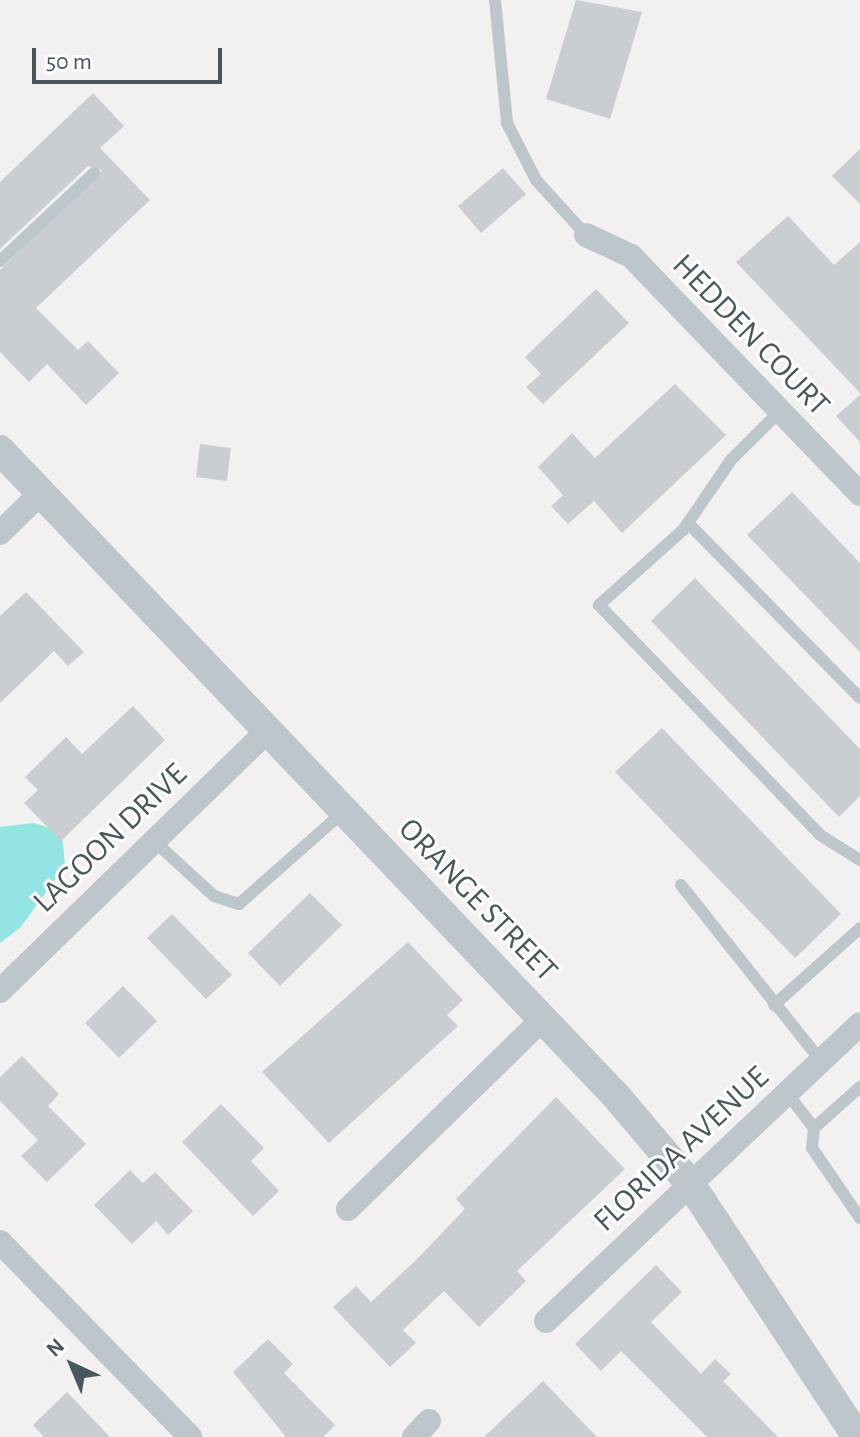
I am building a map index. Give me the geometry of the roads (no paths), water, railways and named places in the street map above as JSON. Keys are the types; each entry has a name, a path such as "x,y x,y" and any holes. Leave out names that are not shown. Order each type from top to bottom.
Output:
{"street":[{"name":"HEDDEN COURT","path":"586,235 631,256 860,494"},
{"name":"ORANGE STREET","path":"0,450 543,1019 689,1182 857,1437"},
{"path":"0,533 41,493"},
{"name":"LAGOON DRIVE","path":"0,991 266,732"},
{"path":"348,1209 543,1019"},
{"name":"FLORIDA AVENUE","path":"546,1321 689,1182 860,1024"},
{"path":"0,1242 190,1437"}],"lane":[{"path":"495,0 507,123 536,180 586,235"},
{"path":"0,261 94,173"},
{"path":"780,411 731,460 688,523 599,605 820,835 855,857 860,841"},
{"path":"688,523 860,698"},
{"path":"154,841 214,896 239,904 343,812"},
{"path":"681,885 821,1061"},
{"path":"774,1005 860,928"},
{"path":"860,1087 814,1128 812,1148 860,1218"},
{"path":"787,1093 814,1128"}],"water":[{"path":"34,823 62,832 65,866 20,928 0,943 0,827"}]}
